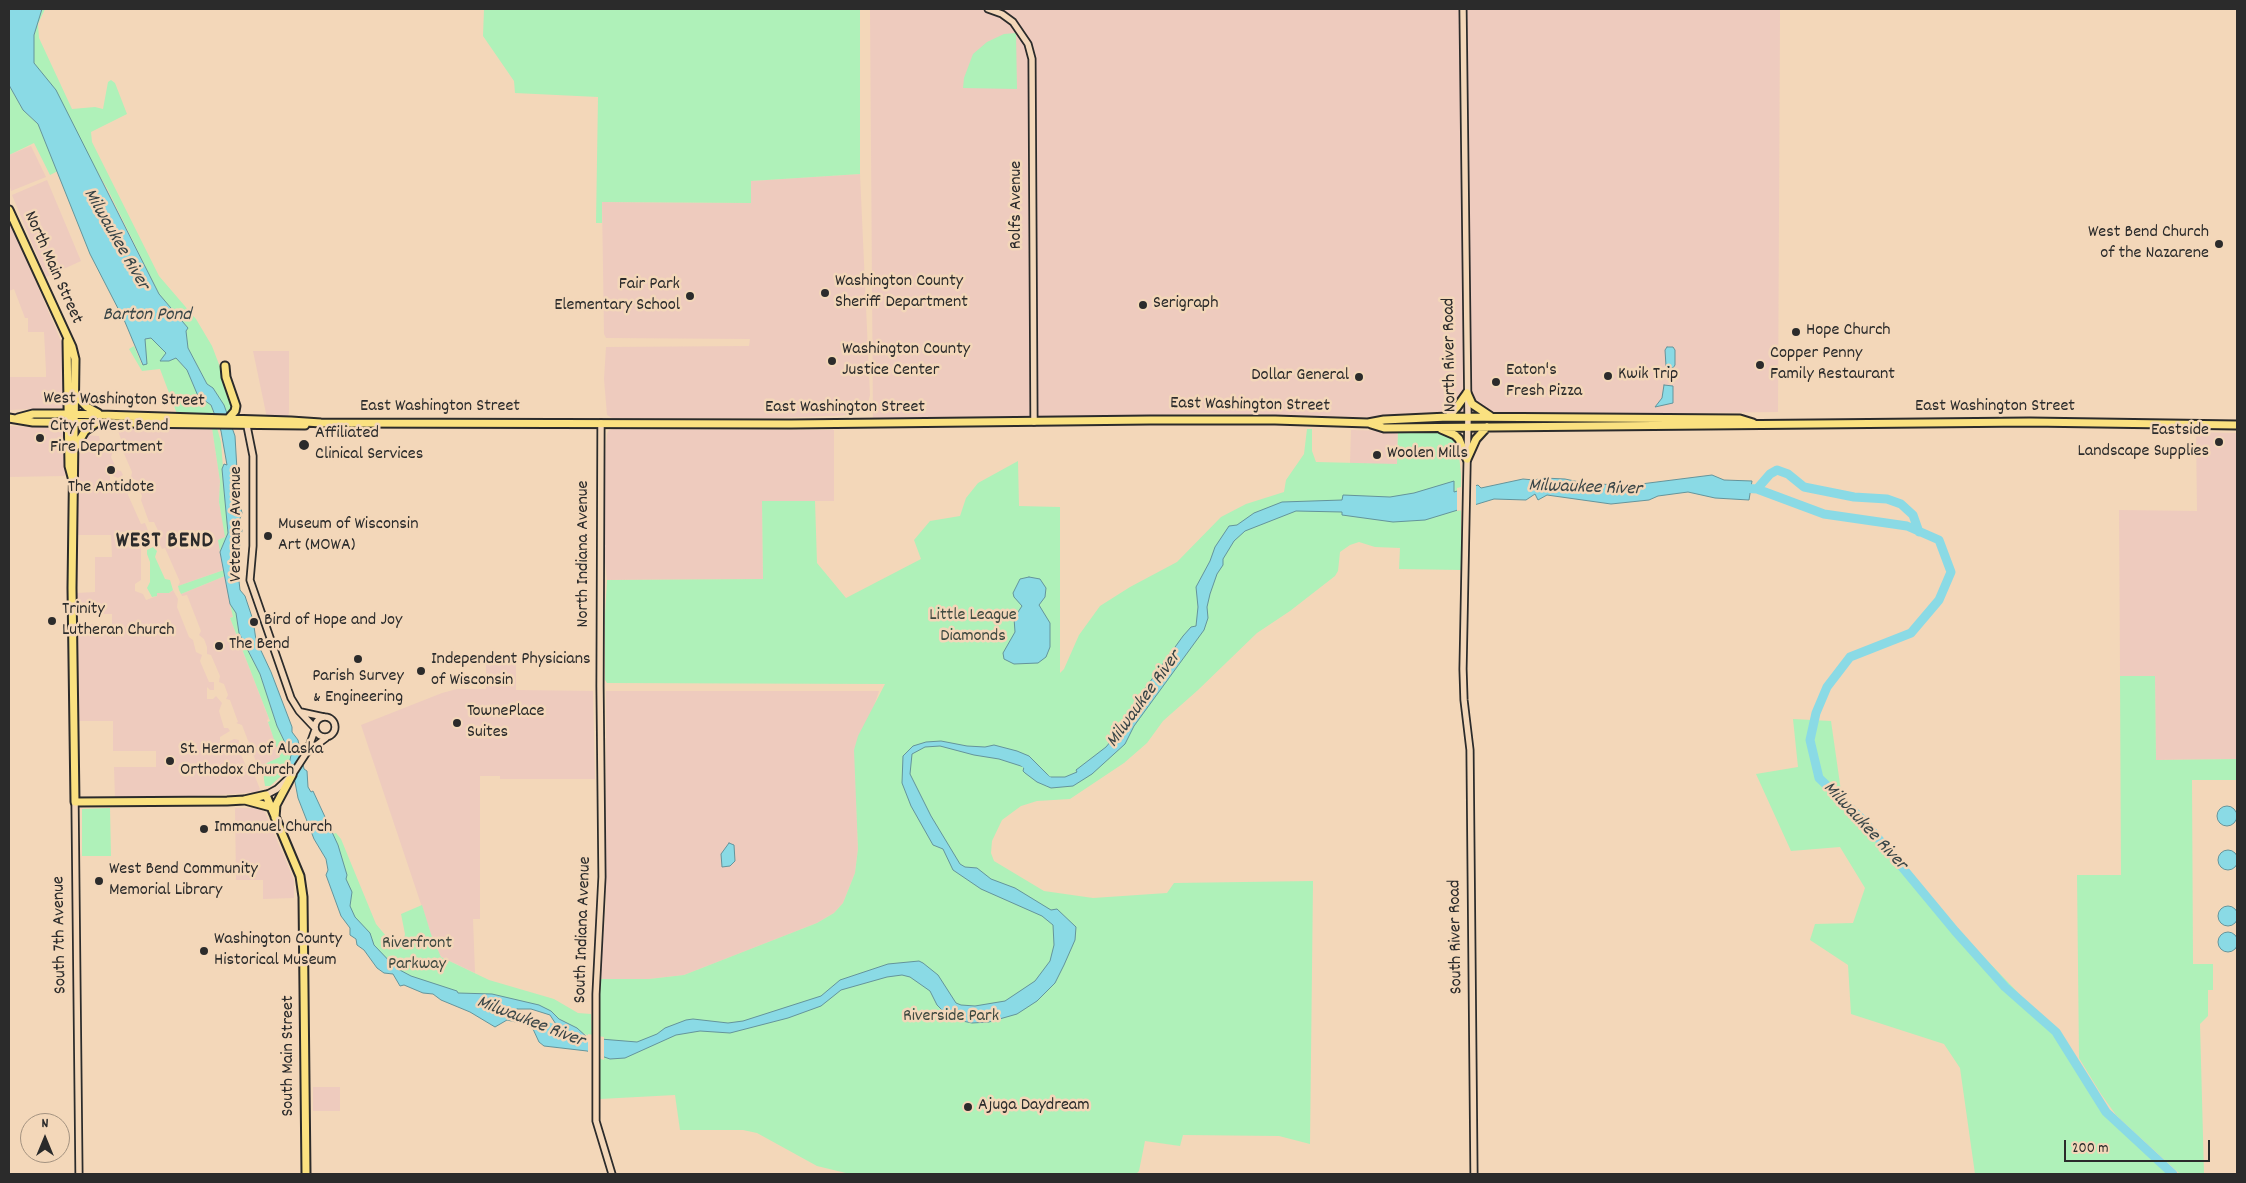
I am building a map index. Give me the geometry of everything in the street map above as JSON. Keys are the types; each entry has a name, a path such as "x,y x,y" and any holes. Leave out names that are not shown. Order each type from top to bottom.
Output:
{"main road":[{"name":"North Main Street","path":"9,210 67,338 75,360 76,396 72,414"},
{"name":"North Main Street","path":"67,338 72,423"},
{"path":"225,366 226,377 236,406 230,420"},
{"path":"1448,417 1467,393 1476,408 1493,417"},
{"path":"76,396 87,407 103,415"},
{"name":"West Washington Street","path":"9,418 34,414 72,414 200,421"},
{"name":"East Washington Street","path":"230,420 246,423 321,424 1275,420 1368,423 1385,420 1493,417 1740,418 1753,423"},
{"name":"West Washington Street","path":"18,418 33,422 72,423 230,420"},
{"name":"East Washington Street","path":"1368,423 1384,428 1740,426 1753,423 1820,425 2030,422 2237,425"},
{"path":"72,423 75,449 73,481"},
{"path":"72,423 69,466 73,481"},
{"path":"75,449 85,431 96,423"},
{"path":"1467,459 1476,439 1488,427"},
{"path":"1438,428 1459,439 1467,459"},
{"name":"South 7th Avenue","path":"73,481 75,802"},
{"path":"275,817 276,805 292,775"},
{"path":"75,802 244,800 266,795"},
{"name":"South Main Street","path":"266,795 300,876 303,897 306,1174"},
{"path":"244,800 253,804 271,807"}],"street":[{"name":"Rolfs Avenue","path":"988,9 1002,14 1013,22 1028,44 1032,59 1034,422"},
{"name":"North River Road","path":"1463,9 1468,417 1467,513 1463,600 1464,700"},
{"name":"Veterans Avenue","path":"246,423 253,462 253,546 250,580 290,698 315,728"},
{"name":"North Indiana Avenue","path":"600,686 601,423"},
{"name":"South Indiana Avenue","path":"600,686 602,877 597,941 596,1121 612,1174"},
{"name":"South River Road","path":"1464,700 1470,750 1474,1174"},
{"path":"299,711 326,717 333,720 335,725 333,734 307,752"},
{"path":"266,795 277,789 292,775 307,752 317,720 326,717"},
{"path":"315,728 319,735 328,737"},
{"name":"South 7th Avenue","path":"75,802 78,1174"}],"shaded area":[{"path":"870,9 1780,9 1778,412 1359,417 1205,413 873,424"},
{"path":"31,146 46,177 11,191 9,184 9,155"},
{"path":"860,174 870,395 868,403 860,412 851,415 776,418 612,418 607,415 604,379 606,347 749,346 750,339 606,338 604,334 602,202 750,203 751,181"},
{"path":"47,180 81,261 46,277 12,195"},
{"path":"9,218 63,346 65,406 63,408 9,410 9,377 46,377 46,371 44,332 28,332 28,318 25,318 14,289 9,291"},
{"path":"253,351 289,351 289,413 287,418 267,418"},
{"path":"9,426 62,428 66,437 65,476 9,477"},
{"path":"125,427 212,428 220,481 219,502 226,537 218,540 224,570 178,586 180,582 165,548 162,549 159,543 161,537 154,522 149,522 136,480 131,478 132,472 122,449 119,450 121,439 118,431"},
{"path":"609,430 834,430 834,501 762,501 763,579 607,580 605,562 605,456 607,434"},
{"path":"1351,430 1398,431 1397,465 1350,463"},
{"path":"2196,432 2237,433 2237,759 2156,760 2155,677 2120,676 2119,510 2197,511"},
{"path":"85,435 99,436 101,447 113,452 111,457 117,470 121,471 123,475 118,478 110,475 110,485 126,485 129,488 128,495 141,524 145,523 149,533 148,539 141,548 141,580 135,584 135,591 143,594 146,600 157,596 157,593 169,593 173,590 178,599 177,607 189,637 193,640 196,652 202,655 200,661 209,682 214,682 214,690 210,690 207,687 207,699 213,699 216,696 222,703 219,711 224,728 228,728 230,731 220,737 220,744 223,745 223,750 229,750 230,741 234,739 239,740 238,747 247,769 251,767 260,789 257,792 115,799 114,767 156,767 156,751 113,751 113,721 78,721 77,624 112,624 112,614 94,614 94,607 77,607 77,593 95,592 95,557 112,557 111,535 77,535 78,455"},
{"path":"225,576 233,617 230,618 269,719 267,720 281,757 258,767 242,725 236,723 238,722 230,700 226,699 228,695 224,684 219,682 220,676 211,655 207,654 204,639 199,635 201,631 187,595 182,596 181,594"},
{"path":"486,656 516,656 516,690 593,691 595,779 500,779 500,776 480,776 480,919 473,919 475,973 441,957 431,934 361,725 442,693 457,689 486,689"},
{"path":"606,691 879,691 855,763 858,849 855,873 843,903 834,913 817,923 684,975 649,979 600,979 606,903"},
{"path":"235,808 258,808 265,812 294,880 294,898 263,899 263,880 236,880"},
{"path":"313,1087 340,1087 340,1111 313,1111"}],"green space":[{"path":"42,9 45,9 38,24 39,38 72,109 95,107 103,109 108,82 111,80 115,83 127,114 91,132 92,142 159,276 196,319 212,346 233,401 233,408 229,413 226,414 224,405 214,390 207,384 188,348 185,331 188,328 159,294 108,190 34,63 34,35"},
{"path":"484,9 860,9 860,174 751,181 751,203 602,202 602,223 596,223 598,97 515,93 514,81 483,36"},
{"path":"1016,33 1017,89 963,88 964,78 973,54 987,42 1004,34"},
{"path":"9,85 23,110 38,124 58,171 50,175 34,143 9,155"},
{"path":"151,338 167,353 160,361 169,361 176,358 187,370 198,396 211,405 214,415 177,414 160,369 142,371 129,349 134,346 142,365 145,339"},
{"path":"212,428 217,428 221,442 228,533 220,552 218,540 225,537 219,502 220,481"},
{"name":"Riverside Park","path":"1307,429 1312,429 1312,451 1316,462 1397,464 1398,431 1442,433 1454,439 1458,446 1461,474 1461,570 1399,569 1400,548 1375,547 1359,542 1350,545 1340,552 1338,571 1335,576 1290,611 1257,633 1163,721 1147,743 1124,763 1070,799 1037,801 1021,806 1002,820 992,841 991,853 994,861 1044,891 1093,898 1167,893 1174,883 1313,881 1310,1144 1279,1136 1183,1135 1180,1146 1145,1141 1139,1171 1136,1174 850,1174 817,1166 757,1133 743,1130 680,1130 675,1095 600,1099 600,979 649,979 684,975 817,923 834,913 843,903 855,873 858,849 854,750 858,736 885,684 607,683 605,680 605,615 607,580 763,579 762,501 815,501 817,563 846,598 921,559 914,540 930,521 960,516 966,498 978,483 1018,461 1019,506 1060,507 1060,673 1064,669 1079,635 1100,606 1130,587 1177,562 1221,517 1246,504 1284,492 1286,480 1304,454"},
{"path":"153,547 157,551 155,557 165,579 170,580 173,590 169,593 157,593 157,596 152,597 147,588 150,582 150,562 147,550"},
{"path":"224,570 225,576 181,594 179,590 178,586"},
{"path":"230,604 236,613 239,633 260,674 277,726 291,755 289,769 270,786 265,786 263,773 258,767 280,757 268,722 270,721 230,618 233,617"},
{"path":"2120,676 2155,676 2156,760 2237,759 2237,780 2192,780 2193,964 2213,964 2213,990 2208,990 2208,1016 2200,1024 2204,1174 2180,1174 2132,1130 2116,1115 2079,1058 2077,875 2121,875"},
{"path":"1793,719 1831,721 1841,791 1927,898 2056,1032 2106,1112 2173,1174 1975,1174 1960,1068 1944,1044 1851,1014 1848,965 1810,940 1815,924 1853,923 1865,888 1840,847 1791,851 1756,774 1798,767"},
{"path":"110,808 111,856 82,856 82,809"},
{"name":"Riverfront Parkway","path":"336,833 341,839 376,924 391,942 399,942 404,939 405,934 401,914 422,905 441,957 489,980 554,999 578,1013 591,1014 592,1037 572,1029 537,1007 461,994 408,976 394,968 378,951 349,909 345,881 332,834"}],"water":[{"name":"Barton Pond","path":"9,9 42,9 34,35 34,63 56,90 159,294 188,328 186,331 188,348 207,384 213,388 224,405 235,436 237,470 233,477 242,513 239,521 242,530 237,563 240,590 245,596 253,620 256,640 271,672 292,727 292,732 298,740 304,769 307,771 308,787 311,792 313,791 338,845 347,875 346,879 352,892 350,906 355,917 370,933 374,945 396,968 411,976 457,991 458,993 492,994 539,1005 551,1011 559,1019 577,1028 588,1038 637,1042 686,1020 728,1023 743,1021 821,996 840,980 888,964 919,961 923,963 938,975 956,1003 961,1005 975,1006 1005,1001 1035,981 1050,961 1054,945 1053,925 1042,916 981,889 953,870 943,849 933,845 911,806 902,783 903,756 913,746 926,742 941,741 985,747 994,745 1029,756 1050,777 1065,777 1077,772 1076,770 1106,747 1121,729 1139,697 1183,636 1191,627 1196,626 1198,607 1196,587 1215,547 1229,526 1237,525 1254,513 1282,502 1342,500 1343,495 1390,497 1414,493 1454,481 1454,492 1478,485 1481,488 1523,479 1534,480 1544,478 1565,479 1589,484 1633,485 1712,475 1724,480 1752,481 1749,500 1715,498 1688,492 1658,496 1649,500 1611,504 1547,495 1538,500 1535,494 1526,500 1494,499 1425,520 1393,522 1342,515 1342,512 1296,511 1245,531 1234,541 1223,559 1223,565 1217,574 1210,594 1207,607 1208,618 1204,630 1134,726 1125,744 1092,774 1073,786 1051,788 1037,782 1025,773 1023,771 1024,767 999,759 940,746 925,747 912,754 910,774 931,816 960,864 965,867 977,868 991,879 1015,888 1051,910 1057,909 1076,927 1075,940 1055,983 1037,1001 1017,1014 989,1022 972,1023 958,1020 942,1010 937,1005 930,991 910,977 902,975 887,977 841,990 821,1006 788,1018 730,1033 700,1031 676,1035 625,1058 610,1059 587,1051 544,1046 539,1042 533,1029 525,1024 507,1020 495,1027 470,1012 441,1000 433,994 423,993 404,985 400,986 393,974 384,973 377,968 364,950 357,945 356,939 350,935 350,928 341,916 326,875 328,870 326,859 314,839 298,798 289,765 291,755 277,726 260,674 239,633 236,613 230,604 220,552 228,533 222,469 224,464 227,465 221,431 211,405 198,396 187,370 176,358 169,361 160,361 166,353 151,338 145,339 147,364 143,365 125,322 90,254 38,124 23,110 9,85","holes":["517,1009 531,1009 550,1015 563,1035 540,1020 531,1020 513,1014"]},
{"path":"1667,347 1673,347 1675,350 1675,365 1673,368 1666,366 1665,350"},
{"path":"1664,385 1673,386 1673,403 1655,407 1662,398"},
{"path":"1029,577 1040,579 1046,588 1045,597 1039,605 1050,623 1050,647 1046,657 1038,663 1014,664 1004,659 1003,653 1015,632 1014,618 1022,606 1013,593 1020,579"},
{"path":"2227,806 2234,809 2237,816 2234,823 2227,826 2220,823 2217,816 2220,809"},
{"path":"729,843 734,845 735,861 730,866 722,867 721,854"},
{"path":"2228,850 2235,853 2238,860 2235,867 2228,870 2221,867 2218,860 2221,853"},
{"path":"2228,906 2235,909 2238,916 2235,923 2228,926 2221,923 2218,916 2221,909"},
{"path":"2228,932 2235,935 2238,942 2235,949 2228,952 2221,949 2218,942 2221,935"}],"pier":[{"path":"1476,483 1476,508 1457,511 1457,488"},
{"path":"588,1034 604,1037 604,1060 588,1054"}],"waterway":[{"path":"1757,489 1770,474 1777,470 1788,474 1804,487 1854,497 1887,499 1901,504 1913,515 1919,532"},
{"name":"Milwaukee River","path":"1741,488 1757,489 1824,514 1907,526 1939,540 1951,572 1939,600 1911,633 1850,657 1827,687 1816,713 1810,740 1819,778 1863,820 1955,931 2005,987 2056,1032 2106,1112 2173,1174"},
{"name":"Milwaukee River","path":"1021,760 1048,781"},
{"name":"Milwaukee River","path":"538,1023 570,1035"}],"place":[{"name":"West Bend Church of the Nazarene","path":"2219,244"},
{"name":"Washington County Sheriff Department","path":"825,293"},
{"name":"Fair Park Elementary School","path":"690,296"},
{"name":"Serigraph","path":"1143,305"},
{"name":"Hope Church","path":"1796,332"},
{"name":"Washington County Justice Center","path":"832,361"},
{"name":"Copper Penny Family Restaurant","path":"1760,365"},
{"name":"Kwik Trip","path":"1608,376"},
{"name":"Dollar General","path":"1359,377"},
{"name":"Eaton's Fresh Pizza","path":"1496,382"},
{"name":"City of West Bend Fire Department","path":"40,438"},
{"name":"Eastside Landscape Supplies","path":"2219,442"},
{"name":"Affiliated Clinical Services","path":"304,445"},
{"name":"Woolen Mills","path":"1377,455"},
{"name":"The Antidote","path":"111,470"},
{"name":"Museum of Wisconsin Art (MOWA)","path":"268,536"},
{"name":"Trinity Lutheran Church","path":"52,621"},
{"name":"Bird of Hope and Joy","path":"254,622"},
{"name":"The Bend","path":"219,646"},
{"name":"Parish Survey & Engineering","path":"358,659"},
{"name":"Independent Physicians of Wisconsin","path":"421,671"},
{"name":"TownePlace Suites","path":"457,723"},
{"name":"St. Herman of Alaska Orthodox Church","path":"170,761"},
{"name":"Immanuel Church","path":"204,829"},
{"name":"West Bend Community Memorial Library","path":"99,881"},
{"name":"Washington County Historical Museum","path":"204,951"},
{"name":"Ajuga Daydream","path":"968,1107"}],"district":[{"name":"WEST BEND","path":"165,543"}],"park label":[{"name":"Little League Diamonds","path":"973,628"}]}
